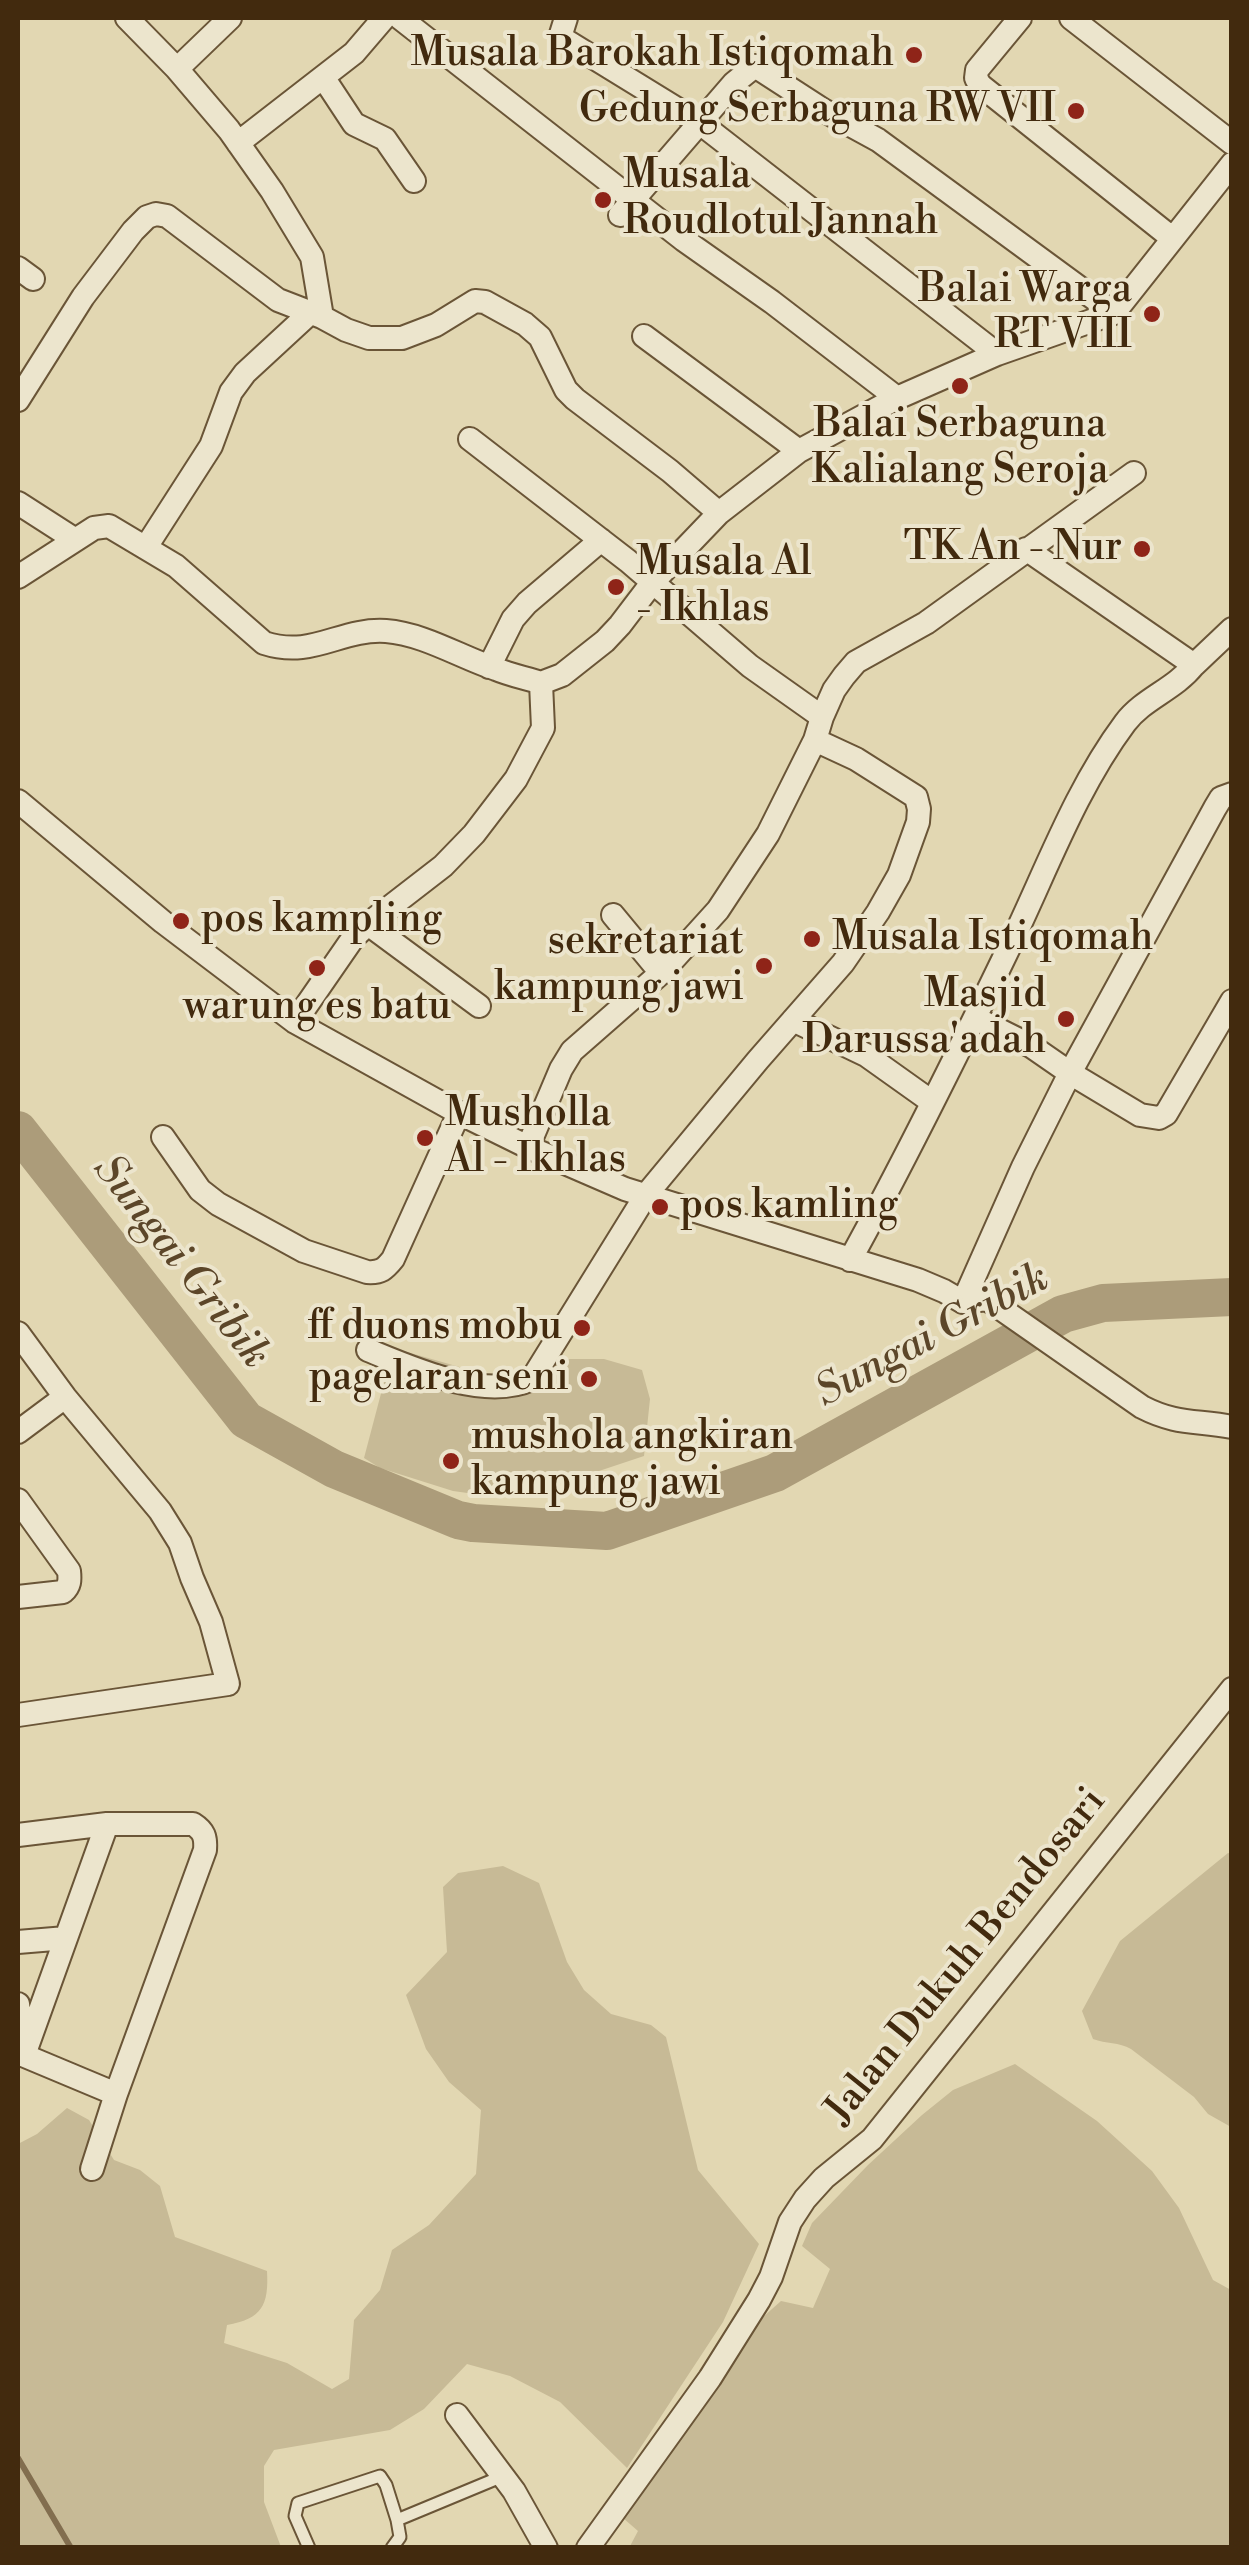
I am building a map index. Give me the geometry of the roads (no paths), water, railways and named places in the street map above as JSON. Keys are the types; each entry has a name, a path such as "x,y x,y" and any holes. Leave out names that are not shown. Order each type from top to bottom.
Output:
{"street":[{"path":"126,18 178,70 272,191 312,256 316,315"},
{"path":"178,70 230,18"},
{"path":"238,143 354,53 384,18"},
{"path":"400,18 626,207 684,240 772,302 897,398"},
{"path":"566,18 561,34 565,40 700,123 997,354"},
{"path":"1020,18 977,70 980,84 1172,238"},
{"path":"1071,18 1232,143"},
{"path":"626,207 749,68 759,67 822,110 878,140 1114,313"},
{"path":"323,77 354,124 385,139 414,181"},
{"path":"541,690 605,641 652,583 719,513 799,451 897,398 997,354 1114,313 1232,164"},
{"path":"18,400 83,298 133,231 147,216 156,214 167,216 278,300 369,338 402,338 436,325 475,301 485,302 540,337 566,390 719,513"},
{"path":"146,547 210,446 231,392 245,374 316,315"},
{"path":"644,336 799,451"},
{"path":"368,1350 448,1379 503,1387 532,1379 646,1195 843,962 878,912 905,860 919,814 916,797 909,790 856,759 652,583 470,439"},
{"path":"528,1147 572,1051 660,973 718,910 768,834 834,690 856,662 926,623 1134,473"},
{"path":"18,503 74,539"},
{"path":"18,578 74,539 94,528 109,526 176,566 264,643 301,649 358,634 400,633 541,690"},
{"path":"489,666 513,620 527,603 600,540"},
{"path":"1026,549 1194,666"},
{"path":"850,1260 974,1018 1090,777 1126,722 1144,703 1173,687 1232,629"},
{"path":"295,1022 339,956 368,924 443,866 474,834 516,779 543,728 541,690"},
{"path":"963,1302 1070,1073 1215,808 1221,798 1232,794"},
{"path":"19,802 164,922 295,1022 459,1113 528,1147 646,1195 918,1280 963,1302 987,1298 1159,1416 1185,1423 1232,1427"},
{"path":"614,916 660,973"},
{"path":"368,924 479,1006"},
{"path":"974,1018 1022,1040 1140,1115 1160,1118 1166,1114 1232,1001"},
{"path":"793,1020 866,1055 932,1102"},
{"path":"163,1137 200,1190 218,1204 304,1251 378,1273 393,1259 459,1113"},
{"path":"18,1333 160,1511 180,1543 212,1622 228,1684 18,1715"},
{"path":"18,1432 66,1396"},
{"path":"18,1500 70,1572 68,1587 63,1592 18,1597"},
{"name":"Jalan Dukuh Bendosari","path":"588,2548 646,2471 759,2300 790,2222 806,2199 824,2178 872,2139 1232,1689"},
{"path":"18,1835 106,1824 193,1824 202,1829 206,1838 206,1850 92,2169"},
{"path":"20,2054 106,1824"},
{"path":"18,1942 66,1938"},
{"path":"18,2004 20,2054"},
{"path":"20,2054 116,2094"},
{"path":"457,2414 503,2476 546,2548"}],"lane":[{"path":"309,2548 296,2516 298,2503 380,2476 384,2478 400,2536 392,2548"},
{"path":"397,2520 503,2476"}],"waterway":[{"name":"Sungai Gribik","path":"18,1130 246,1420 334,1469 473,1523 607,1531 775,1473 1063,1314 1103,1303 1232,1297"},
{"path":"18,2458 71,2548"}],"place":[{"name":"Musala Barokah Istiqomah","path":"914,55"},
{"name":"Gedung Serbaguna RW VII","path":"1076,111"},
{"name":"Musala Roudlotul Jannah","path":"603,200"},
{"name":"Balai Warga RT VIII","path":"1152,314"},
{"name":"Balai Serbaguna Kalialang Seroja","path":"960,386"},
{"name":"TK An - Nur","path":"1142,549"},
{"name":"Musala Al - Ikhlas","path":"616,587"},
{"name":"pos kampling","path":"181,921"},
{"name":"Musala Istiqomah","path":"812,939"},
{"name":"sekretariat kampung jawi","path":"764,966"},
{"name":"warung es batu","path":"317,968"},
{"name":"Masjid Darussa'adah","path":"1066,1019"},
{"name":"Musholla Al - Ikhlas","path":"425,1138"},
{"name":"pos kamling","path":"660,1207"},
{"name":"ff duons mobu","path":"582,1328"},
{"name":"pagelaran seni","path":"589,1379"},
{"name":"mushola angkiran kampung jawi","path":"451,1461"}]}
